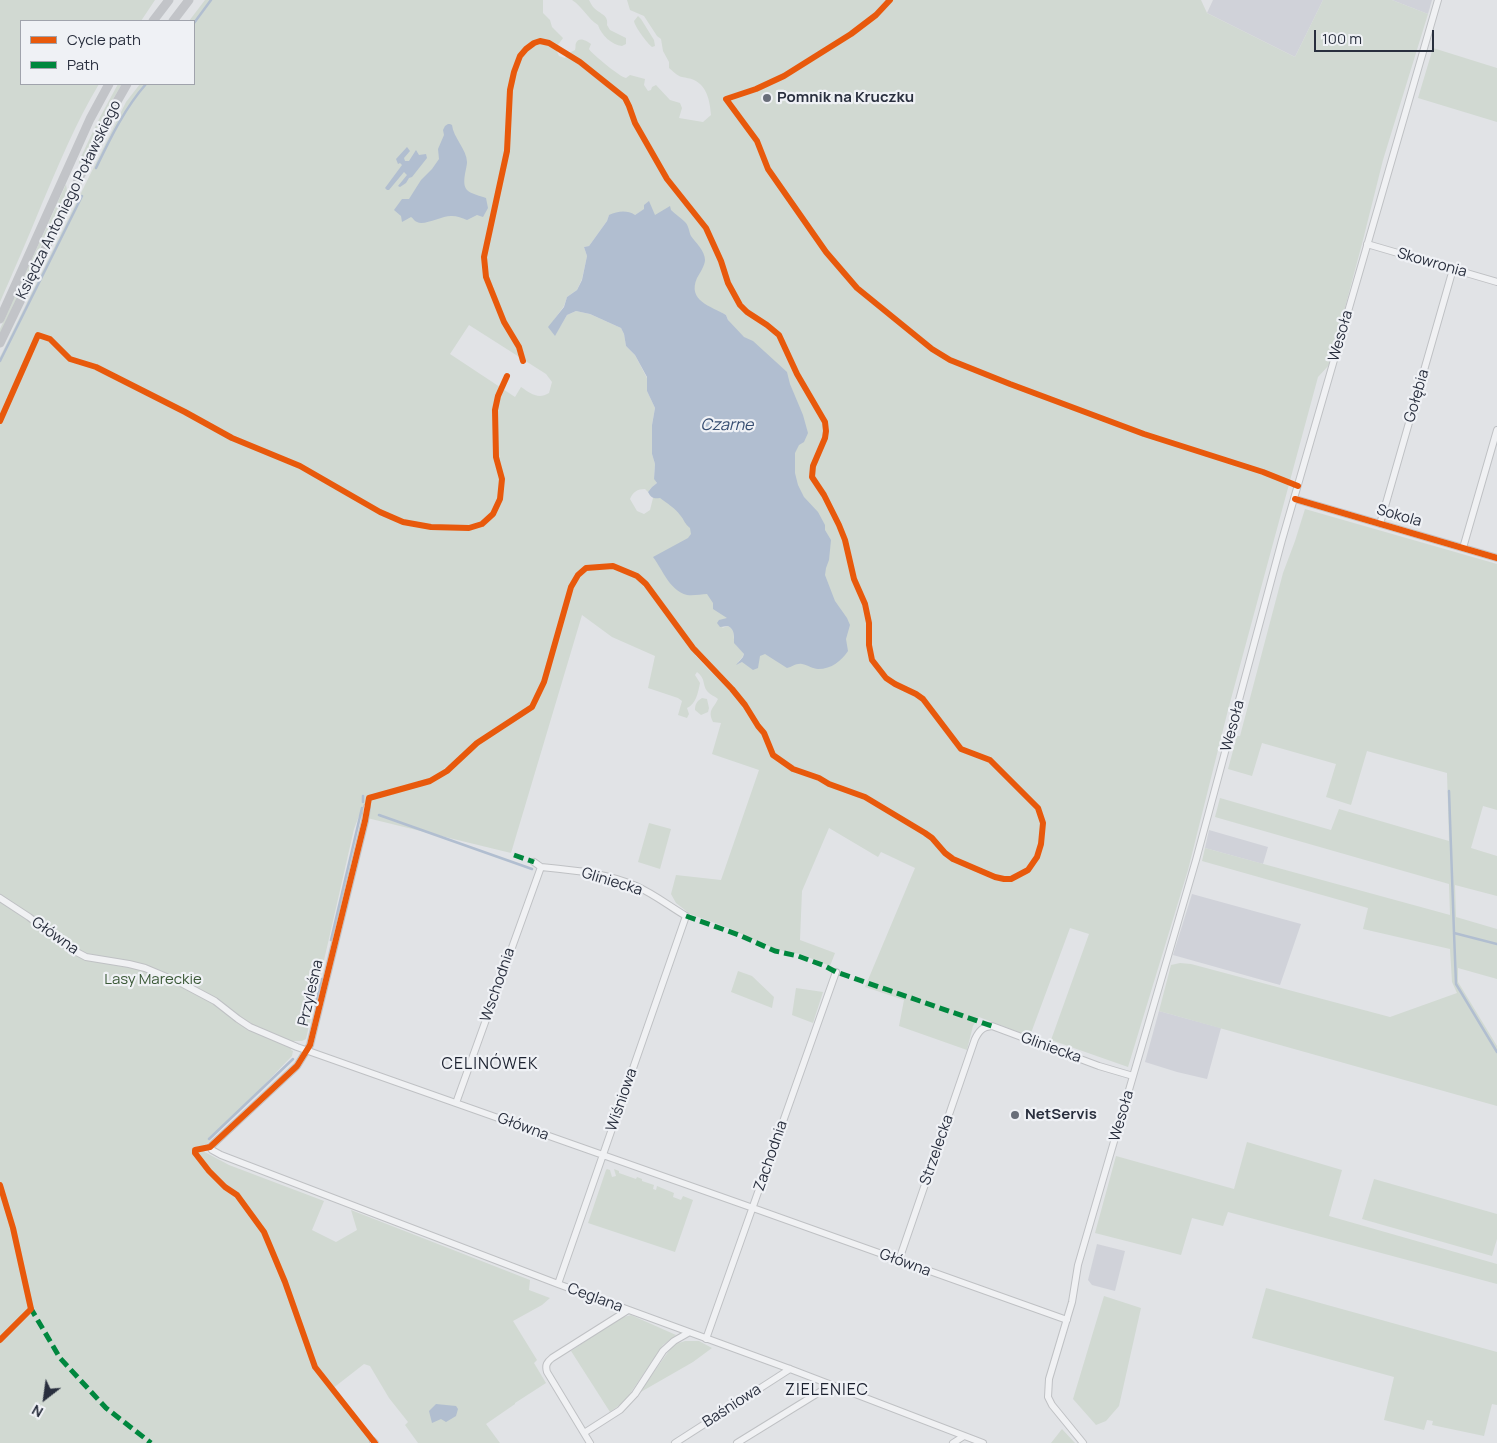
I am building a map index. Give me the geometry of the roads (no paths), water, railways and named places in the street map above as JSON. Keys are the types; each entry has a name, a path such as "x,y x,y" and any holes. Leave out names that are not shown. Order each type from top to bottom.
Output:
{"main road":[{"path":"154,20 169,0"},
{"path":"174,20 189,0"},
{"name":"Księdza Antoniego Poławskiego","path":"0,319 83,134 108,85"},
{"name":"Księdza Antoniego Poławskiego","path":"0,343 111,112 126,85"}],"street":[{"name":"Wesoła","path":"1083,1443 1056,1410 1048,1397 1048,1379 1067,1320 1073,1298 1078,1265 1200,844 1280,549 1438,0"},
{"name":"Skowronia","path":"1367,244 1497,282"},
{"name":"Gołębia","path":"1380,524 1453,269"},
{"path":"1463,548 1497,430"},
{"name":"Sokola","path":"1295,499 1497,558"},
{"name":"Przyleśna","path":"210,1147 297,1066 313,1037 367,806"},
{"name":"Gliniecka","path":"534,862 541,867 592,873 634,885 686,916"},
{"name":"Wschodnia","path":"456,1104 541,867"},
{"name":"Główna","path":"0,898 29,917 69,948 86,957 145,968 183,984 215,1001 238,1020 262,1033 456,1104 1067,1320"},
{"name":"Wiśniowa","path":"558,1284 686,916"},
{"name":"Zachodnia","path":"706,1339 836,972"},
{"name":"Gliniecka","path":"975,1040 983,1027 992,1026 1099,1066 1133,1076"},
{"name":"Strzelecka","path":"899,1260 975,1040"},
{"name":"Ceglana","path":"210,1147 221,1155 558,1284 790,1369 983,1443"},
{"path":"590,1443 546,1372 547,1363 628,1310"},
{"path":"584,1433 620,1410 635,1394 663,1351 674,1341 688,1333"},
{"name":"Baśniowa","path":"675,1443 790,1369"},
{"path":"737,1443 831,1385"},
{"path":"953,1443 964,1436"}],"water":[{"path":"448,124 452,125 466,157 465,187 471,193 486,198 488,208 483,217 477,215 467,220 456,216 448,216 420,223 411,217 402,222 401,216 394,210 402,199 409,199 421,180 439,159 438,149 444,135 443,130"},
{"path":"407,147 410,151 404,158 405,161 409,161 416,150 419,155 426,154 427,158 406,183 400,187 398,186 407,175 404,172 387,190 385,188 402,165 398,164 396,159"},
{"name":"Czarne","path":"649,201 655,215 670,206 671,210 686,224 691,236 704,253 705,262 695,286 695,292 702,302 726,315 728,320 744,337 753,341 787,372 808,433 804,442 799,445 795,453 795,473 804,497 818,512 831,540 825,575 835,601 850,625 846,639 848,651 839,661 828,668 816,669 800,664 787,668 765,654 760,656 758,668 753,670 742,662 736,665 744,654 734,643 732,629 728,626 720,627 717,623 719,620 727,618 713,609 713,603 707,594 687,595 676,589 653,557 688,538 691,534 690,528 671,506 660,498 652,497 648,492 657,483 654,479 655,464 652,454 652,425 655,408 647,391 647,377 635,355 626,346 621,328 590,314 576,311 567,315 555,336 548,327 564,307 567,297 577,290 582,280 587,256 584,247 589,246 607,221 609,215 629,212 635,215 644,209 644,205"},
{"path":"436,1404 456,1406 458,1409 456,1416 446,1422 441,1419 432,1423 429,1411"}],"waterway":[{"path":"195,22 211,0"},
{"path":"96,168 124,114 145,85"},
{"path":"0,361 82,196"},
{"path":"1449,791 1454,933"},
{"path":"363,796 363,802"},
{"path":"331,940 362,808"},
{"path":"379,815 532,869"},
{"path":"1497,944 1454,933 1456,984 1497,1052"},
{"path":"315,1006 322,979"},
{"path":"209,1139 293,1059"}],"place":[{"name":"Pomnik na Kruczku","path":"767,98"},
{"name":"NetServis","path":"1015,1115"}],"district":[{"name":"CELINÓWEK","path":"490,1065"},
{"name":"ZIELENIEC","path":"827,1391"}],"park label":[{"name":"Lasy Mareckie","path":"153,980"}]}
